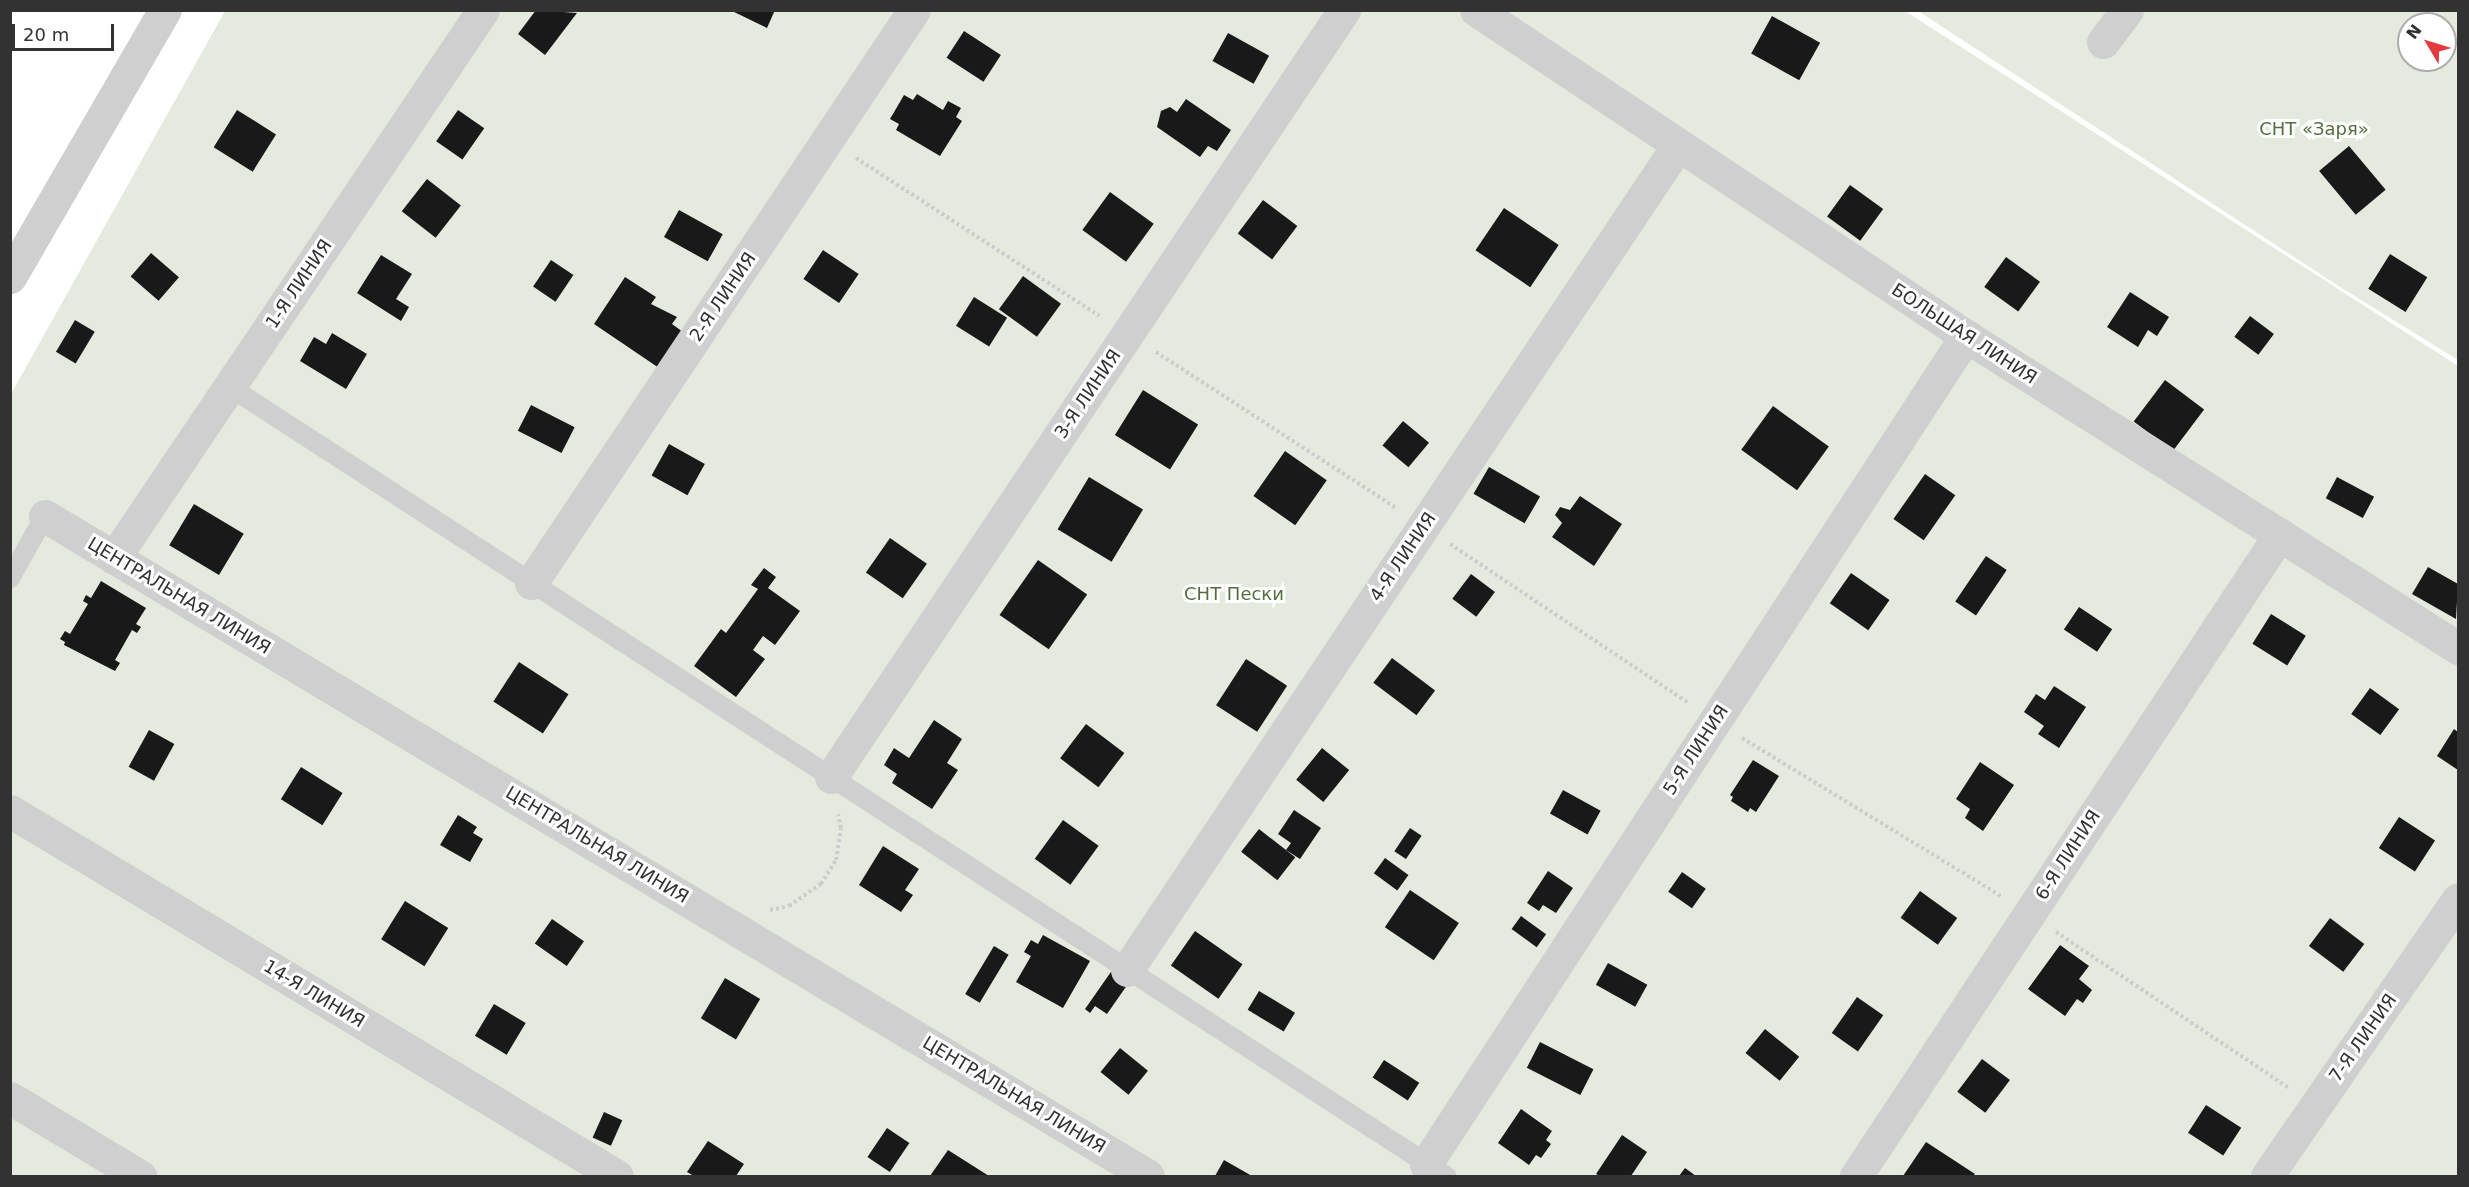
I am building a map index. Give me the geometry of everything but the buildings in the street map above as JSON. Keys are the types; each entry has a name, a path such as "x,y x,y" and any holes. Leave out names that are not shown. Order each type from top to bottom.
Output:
{"street":[{"path":"10,277 165,10"},
{"name":"1-Я ЛИНИЯ","path":"114,558 483,10"},
{"name":"2-Я ЛИНИЯ","path":"531,583 914,10"},
{"name":"3-Я ЛИНИЯ","path":"831,777 1344,10"},
{"name":"БОЛЬШАЯ ЛИНИЯ","path":"1476,10 1966,336 2458,648"},
{"path":"2103,42 2127,10"},
{"name":"4-Я ЛИНИЯ","path":"1127,970 1678,145"},
{"name":"5-Я ЛИНИЯ","path":"1436,1170 1966,336"},
{"name":"ЦЕНТРАЛЬНАЯ ЛИНИЯ","path":"45,516 726,921 1148,1176"},
{"name":"6-Я ЛИНИЯ","path":"1856,1176 2280,534"},
{"name":"14-Я ЛИНИЯ","path":"10,811 617,1176"},
{"name":"7-Я ЛИНИЯ","path":"2267,1176 2458,899"},
{"path":"10,1098 140,1176"}],"lane":[{"path":"230,387 1436,1170"},
{"path":"10,578 45,516"}],"path":[{"path":"828,140 1403,513"},
{"path":"1443,539 1692,705"},
{"path":"1736,734 2007,901"},
{"path":"726,921 789,906 821,884 836,860 841,828 831,777"},
{"path":"2052,929 2316,1106"}],"green space":[{"name":"СНТ Пески","path":"225,11 1905,11 2458,366 2458,1176 11,1176 11,394"},
{"name":"СНТ «Заря»","path":"1918,11 2458,11 2458,360 2340,287"}]}
